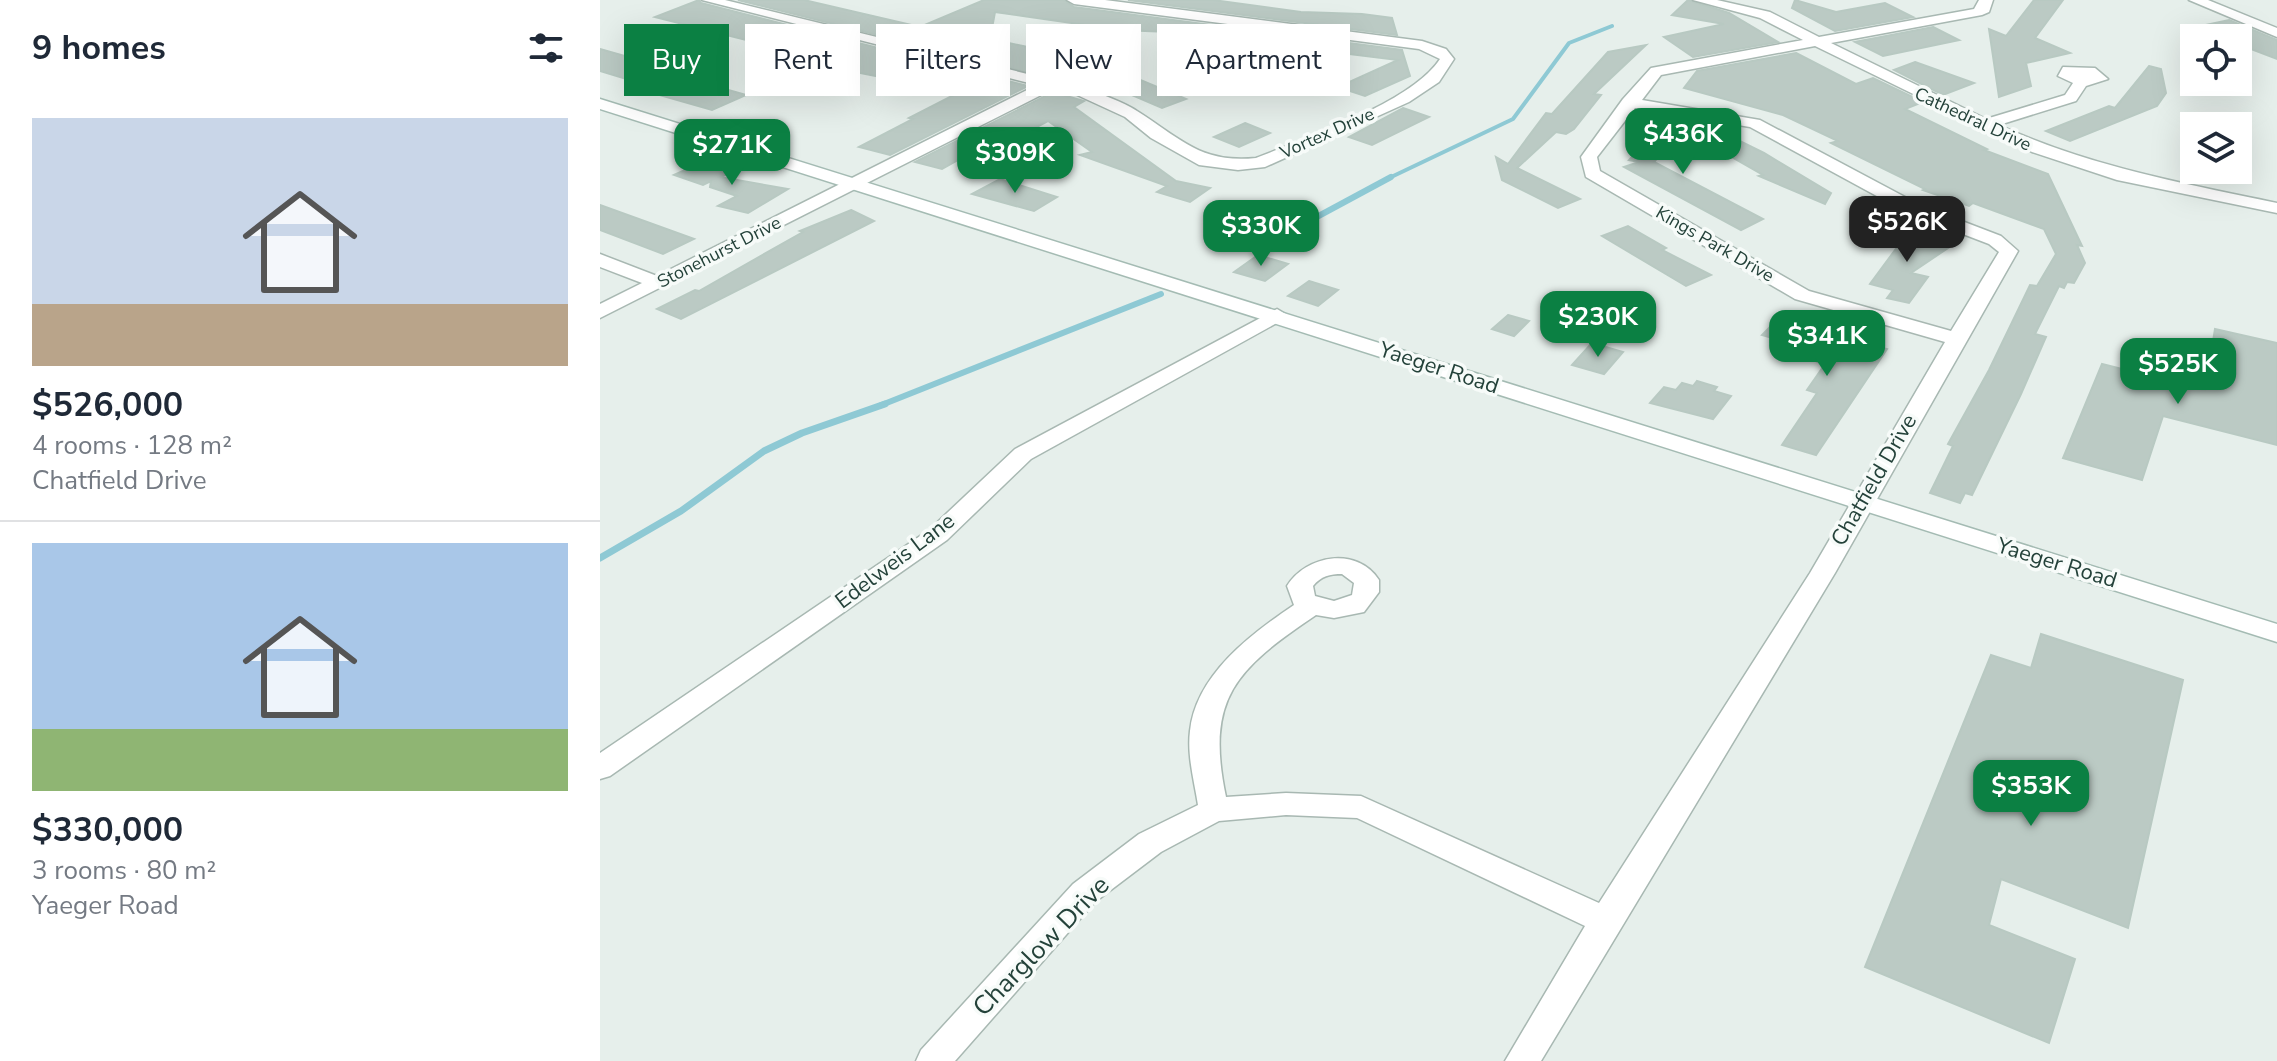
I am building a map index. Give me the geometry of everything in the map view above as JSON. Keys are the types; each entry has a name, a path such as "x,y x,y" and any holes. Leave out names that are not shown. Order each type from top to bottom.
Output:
{"street":[{"path":"709,0 796,24 1026,77"},
{"name":"Vortex Drive","path":"1074,0 1461,50 1447,59 1434,79 1422,89 1265,161 1238,165 1208,161"},
{"name":"Cathedral Drive","path":"1700,0 1757,12 1983,125 2038,149 2117,175 2277,207"},
{"path":"2196,0 2277,33"},
{"name":"Kings Park Drive","path":"1954,338 1828,305 1802,295 1592,173 1589,157 1649,77 1666,68 1815,41 1984,4"},
{"name":"Vortex Drive","path":"1429,46 1447,59"},
{"path":"1983,125 2071,98 2081,82"},
{"name":"Stonehurst Drive","path":"600,312 1027,96"},
{"path":"1093,96 1131,114 1157,135 1208,161 1214,169 1243,174 1260,167 1265,161"},
{"name":"Chatfield Drive","path":"1522,1061 1603,920 1864,503 1954,338 2009,251 2006,246 1914,209 1754,123 1628,102"},
{"name":"Yaeger Road","path":"600,104 1277,315 2277,633"},
{"path":"600,260 659,283"},
{"name":"Edelweis Lane","path":"600,768 938,535 1023,454 1277,315"},
{"path":"1214,810 1204,756 1206,716 1232,670 1271,634 1311,606"},
{"name":"Charglow Drive","path":"933,1061 1084,893 1150,843 1214,810 1286,804 1361,807 1603,920"}],"building":[{"path":"699,0 784,24 745,24 745,40 729,36 729,24 683,24 655,17"},
{"path":"738,0 804,0 907,24 876,24 876,34 860,30 860,24 834,24"},
{"path":"984,0 1064,0 1074,7 1204,24 1157,24 1157,31 1141,31 1141,24 1078,24 995,12 993,24 927,24"},
{"path":"1128,0 1213,0 1301,12 1362,14 1392,18 1397,35 1350,29 1350,24 1312,24"},
{"path":"1688,0 1729,13 1778,42 1693,57 1664,37 1724,24 1672,15"},
{"path":"1795,0 1836,12 1885,3 1913,17 1835,31 1792,8"},
{"path":"2034,0 2063,0 2035,38 2070,53 2026,63 2031,86 1999,97 1989,29 2006,36"},
{"path":"2229,20 2239,24 2210,24"},
{"path":"1933,27 1959,40 1883,56 1855,42"},
{"path":"2252,30 2277,40 2277,59 2252,49"},
{"path":"860,43 876,47 876,76 860,73"},
{"path":"1010,43 1026,47 1026,72 1010,68"},
{"path":"1350,43 1402,50 1410,76 1365,96 1350,91 1350,82 1398,60 1350,54"},
{"path":"1646,45 1594,94 1601,95 1574,129 1566,134 1556,132 1517,168 1580,199 1558,208 1502,180 1496,157 1508,164 1546,113 1552,114 1608,52"},
{"path":"600,49 624,56 624,78 600,71"},
{"path":"1796,53 1856,84 1873,78 1923,102 1905,109 1987,149 1984,150 2048,174 2082,246 2077,245 2085,263 2074,283 2067,282 2064,288 2059,286 2035,334 2046,337 2021,394 1972,495 1965,493 1960,503 1930,493 1953,446 1948,444 1989,370 2030,285 2037,286 2056,254 2044,229 1973,203 1969,206 1923,190 1831,143 1838,141 1783,115 1684,88 1697,71"},
{"path":"1915,62 1974,83 1943,95 1894,70"},
{"path":"2149,66 2161,69 2166,93 2157,106 2070,141 2046,131 2109,106 2115,108"},
{"path":"1141,80 1157,87 1157,96 1186,99 1162,108 1134,96 1141,96"},
{"path":"1010,81 1026,87 1010,95"},
{"path":"729,90 745,95 712,110 663,96 729,96"},
{"path":"952,96 1008,96 890,155 859,147 913,119 909,118"},
{"path":"1045,96 1067,96 1084,101 1074,107 1176,181 1210,188 1190,202 1157,192 1167,186 1080,155 1092,152 1048,121 1010,141 999,137 942,169 915,162"},
{"path":"1403,108 1429,117 1372,145 1349,137"},
{"path":"1662,116 1690,120 1654,162 1763,219 1741,230 1624,167 1639,162 1629,160 1646,142 1640,140"},
{"path":"1701,122 1764,153 1831,193 1825,204 1759,176 1763,175 1693,135"},
{"path":"1245,123 1270,133 1239,147 1214,137"},
{"path":"703,162 732,172 720,177 788,189 748,213 718,206 737,196 710,187 711,181 703,185 674,175"},
{"path":"1000,179 1057,197 1034,211 972,194"},
{"path":"600,205 694,239 663,254 600,230"},
{"path":"851,210 874,221 681,319 657,309 695,290 699,291 803,232 800,231"},
{"path":"1628,226 1666,248 1662,250 1711,275 1686,286 1602,236"},
{"path":"1901,228 1951,246 1911,273 1928,277 1909,303 1887,298 1893,290 1870,284 1898,246 1882,240"},
{"path":"1258,255 1288,264 1265,281 1234,272"},
{"path":"1309,281 1338,290 1318,306 1288,296"},
{"path":"1508,315 1529,321 1514,336 1492,329"},
{"path":"1781,316 1887,349 1816,455 1782,445 1817,393 1807,390 1825,364 1812,360 1818,351 1762,335"},
{"path":"2215,329 2277,343 2277,445 2163,416 2142,480 2063,458 2102,364 2205,390"},
{"path":"1592,343 1623,352 1604,374 1572,365"},
{"path":"1697,381 1717,387 1714,391 1731,396 1713,419 1650,403 1664,387 1676,390 1682,383 1693,386"},
{"path":"2041,634 2183,680 2128,928 2001,879 1989,925 2075,959 2049,1043 1865,967 1991,655 2031,668"}],"waterway":[{"path":"1389,178 1513,119 1569,43 1612,26"},
{"path":"1274,240 1389,178"},
{"path":"879,406 1161,294"},
{"path":"600,558 681,511 764,451 802,433 885,404"}]}
